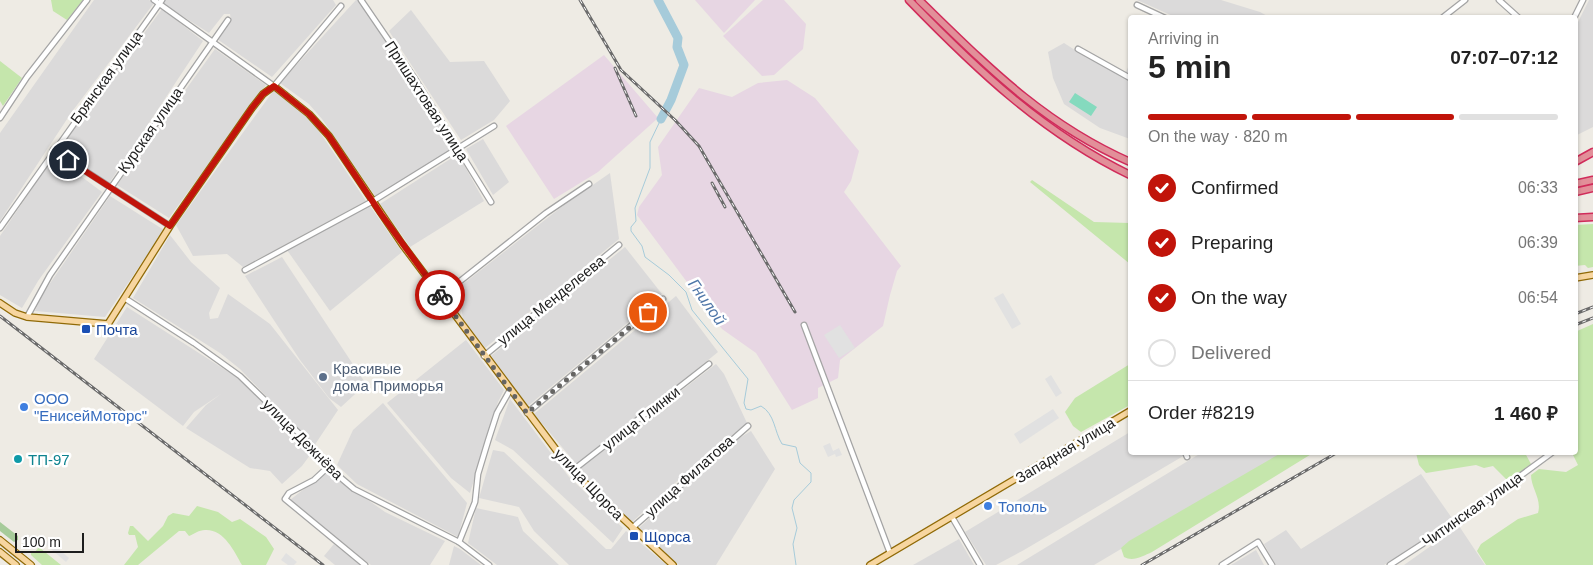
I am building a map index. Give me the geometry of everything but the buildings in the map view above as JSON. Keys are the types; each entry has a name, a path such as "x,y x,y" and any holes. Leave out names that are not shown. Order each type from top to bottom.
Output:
{"highway":[{"path":"909,0 940,32 1037,120 1073,145 1128,174"},
{"path":"919,0 986,66 1029,103 1068,130 1103,150 1128,161"},
{"path":"1578,160 1593,152"},
{"path":"1578,218 1593,217"}],"main road":[{"name":"улица Щорса","path":"274,86 319,124 450,310 572,471 673,565"},
{"path":"0,303 15,313 27,317 108,324 126,299 170,226 252,108 263,94 274,86"},
{"path":"1578,278 1593,275"},
{"name":"Западная улица","path":"870,565 1128,412"},
{"path":"0,540 31,565"},
{"path":"0,552 16,565"}],"street":[{"path":"0,118 27,78 87,0"},
{"name":"Пришахтовая улица","path":"361,0 491,202"},
{"path":"1446,15 1465,0"},
{"path":"1499,0 1516,15"},
{"path":"1575,15 1582,0"},
{"name":"улица Щорса","path":"158,1 274,86"},
{"name":"Брянская улица","path":"0,228 158,1"},
{"path":"1137,5 1159,15"},
{"path":"274,86 341,6"},
{"name":"Курская улица","path":"27,317 50,275 228,20"},
{"path":"1078,49 1128,77"},
{"path":"245,270 373,202 494,126"},
{"path":"53,150 170,226"},
{"path":"450,310 458,282 546,213 589,184"},
{"name":"улица Менделеева","path":"484,356 619,245"},
{"name":"улица Дежнёва","path":"126,299 194,343 240,376 312,446 328,467 365,496 459,542 490,565"},
{"path":"527,413 663,299"},
{"path":"804,325 890,553"},
{"name":"улица Глинки","path":"572,471 709,364"},
{"path":"459,542 475,502 478,474 488,441 498,414 510,390"},
{"name":"улица Филатова","path":"632,528 733,436 748,426"},
{"name":"Читинская улица","path":"1390,565 1461,519 1549,455"},
{"path":"328,467 314,480 288,493 285,499 366,565"},
{"path":"952,517 980,565"},
{"path":"1222,565 1258,542 1272,565"}],"shaded area":[{"path":"94,0 149,0 154,3 71,113 0,221 0,133"},
{"path":"165,0 333,0 336,5 272,77 217,39 231,20 230,14 224,14 209,33 162,3"},
{"path":"356,0 359,0 457,146 375,196 322,119 309,104 280,83"},
{"path":"695,0 755,0 724,33"},
{"path":"763,0 784,0 806,24 803,49 774,75 762,76 723,36"},
{"path":"1137,0 1221,0 1265,15 1171,15"},
{"path":"1589,0 1593,0 1593,127 1578,134 1578,22"},
{"path":"162,9 203,41 108,185 59,148"},
{"path":"411,10 450,62 484,61 510,101 494,120 461,140 389,31"},
{"path":"1064,43 1078,52 1125,74 1128,67 1128,138 1100,128 1064,104 1053,78 1048,52"},
{"path":"215,49 266,85 169,218 117,185"},
{"path":"604,55 658,118 598,172 554,199 506,126"},
{"path":"787,80 815,98 859,151 851,181 844,192 901,266 897,271 883,326 840,360 838,378 818,388 818,398 792,410 756,353 722,329 637,215 639,207 662,175 658,147 699,88 732,97 758,83"},
{"path":"274,90 315,125 366,201 243,267 227,254 193,256 176,225"},
{"path":"483,139 509,182 493,195 466,149"},
{"path":"458,154 484,201 410,247 380,204"},
{"path":"54,156 102,192 38,281 22,308 0,295 0,236"},
{"path":"610,173 619,239 485,348 463,319 458,288 564,205"},
{"path":"110,196 164,230 105,317 35,311 42,295"},
{"path":"368,203 402,252 330,311 287,250"},
{"path":"170,235 191,262 220,288 209,313 210,319 218,318 228,294 270,324 338,410 314,446 240,369 220,353 133,298"},
{"path":"625,247 662,294 528,406 491,356"},
{"path":"282,257 366,384 341,407 329,398 300,360 245,276"},
{"path":"1003,293 1021,324 1012,329 994,298"},
{"path":"676,296 718,352 578,466 534,414"},
{"path":"127,307 238,378 313,451 302,466 282,484 270,471 250,468 186,428 206,405 221,394 194,412 183,426 94,359"},
{"path":"840,325 855,348 839,358 824,335"},
{"path":"466,340 504,390 498,402 470,493 451,478 387,403"},
{"path":"716,364 724,374 747,423 696,464 632,522 577,471"},
{"path":"1051,375 1062,393 1056,397 1045,379"},
{"path":"510,399 569,477 623,528 613,543 513,450 495,440"},
{"path":"383,403 467,503 458,537 357,484 337,465 353,430"},
{"path":"1053,409 1059,418 1020,444 1014,434"},
{"path":"751,431 775,469 716,565 679,565 639,528 701,470 736,440"},
{"path":"1128,433 1128,455 1185,455 996,565 986,565 965,532"},
{"path":"830,443 833,451 839,448 842,455 836,457 835,454 828,457 823,446"},
{"path":"493,450 504,452 606,549 611,549 626,531 667,565 569,565 534,531 519,507 479,498"},
{"path":"1198,455 1280,455 1094,565 1017,565"},
{"path":"327,471 385,512 445,541 430,565 371,565 290,500"},
{"path":"1421,474 1454,521 1384,565 1276,565 1264,544 1286,530 1301,549"},
{"path":"476,508 518,517 523,531 559,565 497,565 468,543"},
{"path":"1459,526 1485,565 1404,565"},
{"path":"959,539 974,565 913,565"},
{"path":"48,540 69,558 66,562 45,544"},
{"path":"334,544 360,565 335,565 324,556"},
{"path":"454,546 460,549 481,565 449,565"},
{"path":"1256,550 1264,565 1231,565"},
{"path":"286,553 297,562 294,565 288,565 281,560"}],"green space":[{"path":"51,0 83,0 67,20 53,11"},
{"path":"0,61 22,78 3,106 0,101"},
{"path":"1075,93 1097,107 1091,116 1069,102"},
{"path":"1032,180 1094,222 1128,223 1128,262 1030,182"},
{"path":"1593,224 1593,267 1578,266 1578,225"},
{"path":"1593,324 1593,565 1486,565 1477,551 1481,544 1518,519 1538,513 1539,503 1531,475 1539,469 1566,472 1578,465 1573,455 1578,455 1578,331"},
{"path":"1128,365 1128,406 1081,432 1073,426 1065,412 1075,398"},
{"path":"1278,455 1310,455 1142,557 1134,559 1124,557 1121,548 1129,541"},
{"path":"1416,455 1526,455 1531,464 1508,481 1493,466 1484,468 1476,465 1426,473 1419,465"},
{"path":"197,506 218,512 232,522 240,519 266,537 274,549 266,565 242,565 223,537 218,533 205,530 189,536 185,531 179,531 138,565 124,565 138,547 135,535 129,535 128,533 130,526 133,526 148,541 163,526 168,516 173,513 189,516"},
{"path":"0,522 18,536 18,540 14,542 0,531"},
{"path":"38,548 61,565 42,565 31,555 31,551 35,552"}],"waterway":[{"name":"Гнилой","path":"658,0 678,38 677,47 684,65 671,100 661,119"},
{"name":"Гнилой","path":"661,119 650,142 650,168 635,208 636,221 631,227 631,231 642,246 645,257 669,275 686,292 692,310 748,379 744,403 746,409 751,410 761,406 766,409 772,418 782,444 796,447 800,463 811,473 811,482 794,500 792,508 797,528 793,544 796,565"}],"railway":[{"path":"580,0 621,70 675,120 699,146 795,312"},
{"path":"615,68 636,116"},
{"path":"712,183 725,207"},
{"path":"1578,313 1593,307"},
{"path":"0,316 323,565"},
{"path":"1578,324 1593,318"},
{"path":"1142,565 1333,455"}],"way so far":[{"path":"440,295 527,413 648,312"}],"place":[{"name":"Почта","path":"86,329"},
{"name":"Красивые дома Приморья","path":"323,377"},
{"name":"ООО \"ЕнисейМоторс\"","path":"24,407"},
{"name":"ТП-97","path":"18,459"},
{"name":"Тополь","path":"988,506"},
{"name":"Щорса","path":"634,536"}],"route":[{"path":"68,160 170,226 252,108 263,94 274,86 309,114 329,136 381,214 440,295"}]}
